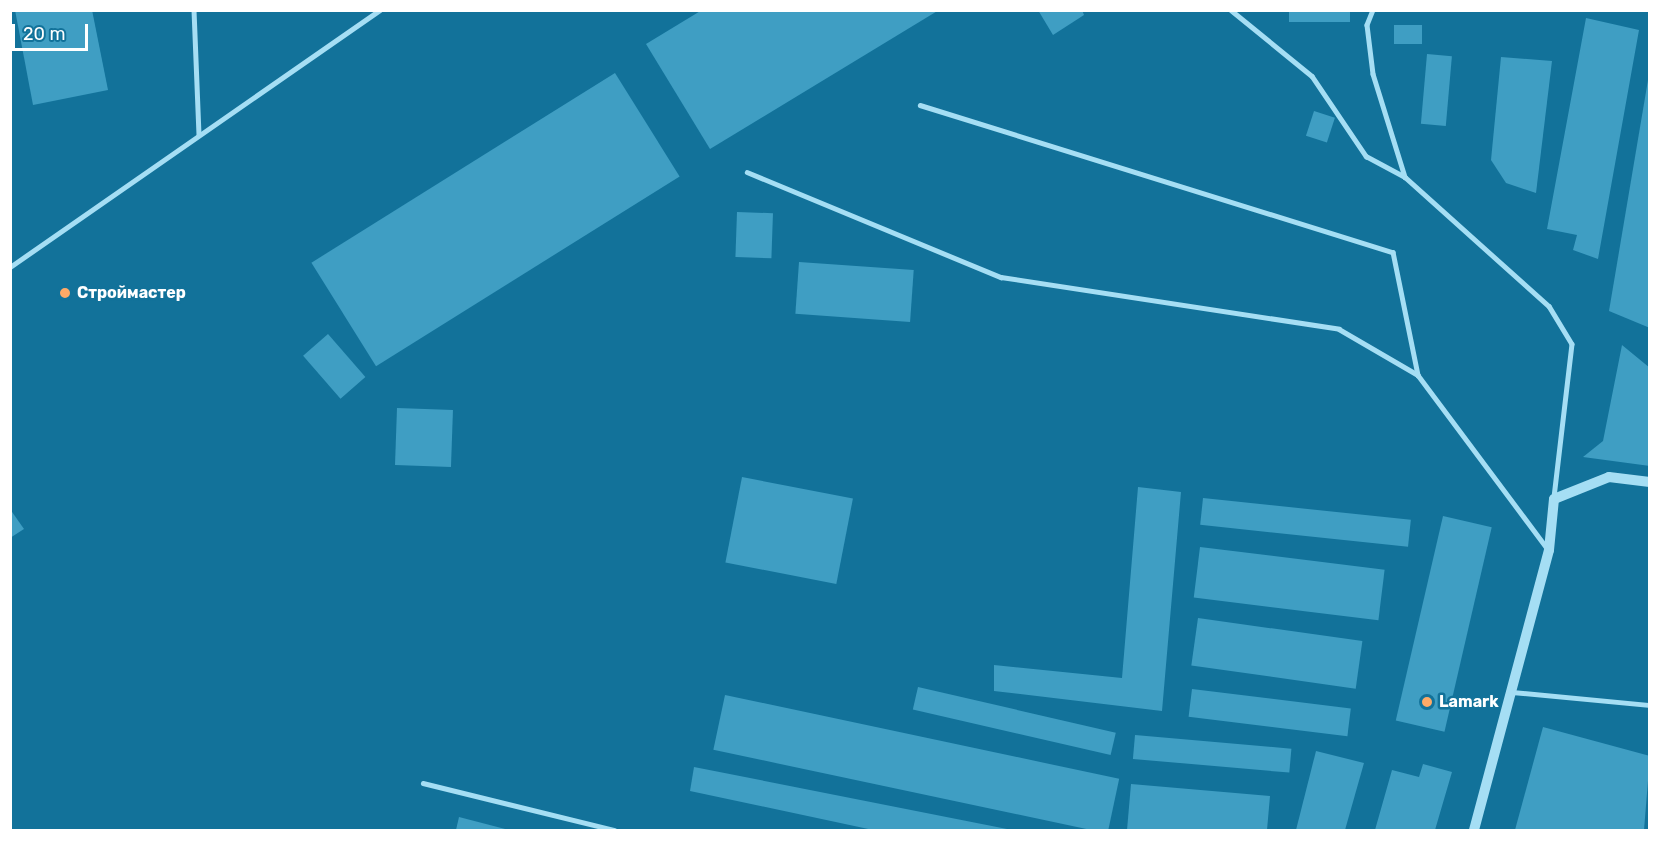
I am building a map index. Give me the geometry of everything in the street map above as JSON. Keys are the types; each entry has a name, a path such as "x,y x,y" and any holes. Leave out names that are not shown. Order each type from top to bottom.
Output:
{"street":[{"path":"1474,831 1549,550 1554,499 1609,477 1650,482"}],"lane":[{"path":"194,10 199,135"},
{"path":"10,267 380,10"},
{"path":"1231,10 1312,76 1366,156 1405,177 1549,306 1572,344 1554,499"},
{"path":"1373,10 1367,25 1373,74 1405,177"},
{"path":"920,105 1393,252 1418,375"},
{"path":"747,172 1001,277 1339,329 1418,375 1549,550"},
{"path":"1512,692 1650,705"},
{"path":"423,783 614,831"}],"building":[{"path":"15,10 92,10 108,90 33,105"},
{"path":"702,10 939,10 710,149 646,44"},
{"path":"1038,10 1082,10 1084,15 1053,35"},
{"path":"1289,10 1350,10 1350,22 1289,22"},
{"path":"1586,18 1639,30 1598,259 1573,250 1577,235 1547,229"},
{"path":"1394,25 1422,25 1422,44 1394,44"},
{"path":"1427,54 1452,56 1446,126 1421,124"},
{"path":"1501,57 1552,61 1536,193 1506,183 1491,160"},
{"path":"615,73 680,176 376,366 311,263"},
{"path":"1648,80 1650,80 1650,328 1609,311"},
{"path":"1314,111 1335,118 1327,143 1306,136"},
{"path":"737,212 773,213 771,258 735,257"},
{"path":"799,262 914,270 910,322 795,314"},
{"path":"328,334 365,377 340,399 303,356"},
{"path":"1622,345 1650,368 1650,466 1583,457 1603,441"},
{"path":"397,408 453,410 451,467 395,465"},
{"path":"742,477 853,499 836,584 725,562"},
{"path":"1138,487 1181,492 1162,711 994,691 994,665 1122,678"},
{"path":"1203,498 1411,520 1408,547 1200,525"},
{"path":"10,509 24,529 10,538"},
{"path":"1443,516 1492,527 1444,732 1396,721"},
{"path":"1200,547 1385,570 1378,620 1194,598"},
{"path":"1198,618 1362,641 1356,689 1191,666"},
{"path":"918,687 1116,733 1111,755 913,709"},
{"path":"1192,689 1351,708 1347,736 1189,717"},
{"path":"725,695 1119,779 1108,830 1091,830 713,750"},
{"path":"1543,727 1650,756 1644,830 1515,830"},
{"path":"1135,735 1291,749 1289,773 1133,759"},
{"path":"1316,751 1364,763 1345,830 1296,830"},
{"path":"1423,764 1452,772 1435,830 1375,830 1392,770 1419,777"},
{"path":"694,767 1007,830 873,830 690,791"},
{"path":"1131,784 1270,796 1267,830 1127,830"},
{"path":"459,817 509,830 456,830"}],"place":[{"name":"Строймастер","path":"65,293"},
{"name":"Lamark","path":"1427,702"}]}
